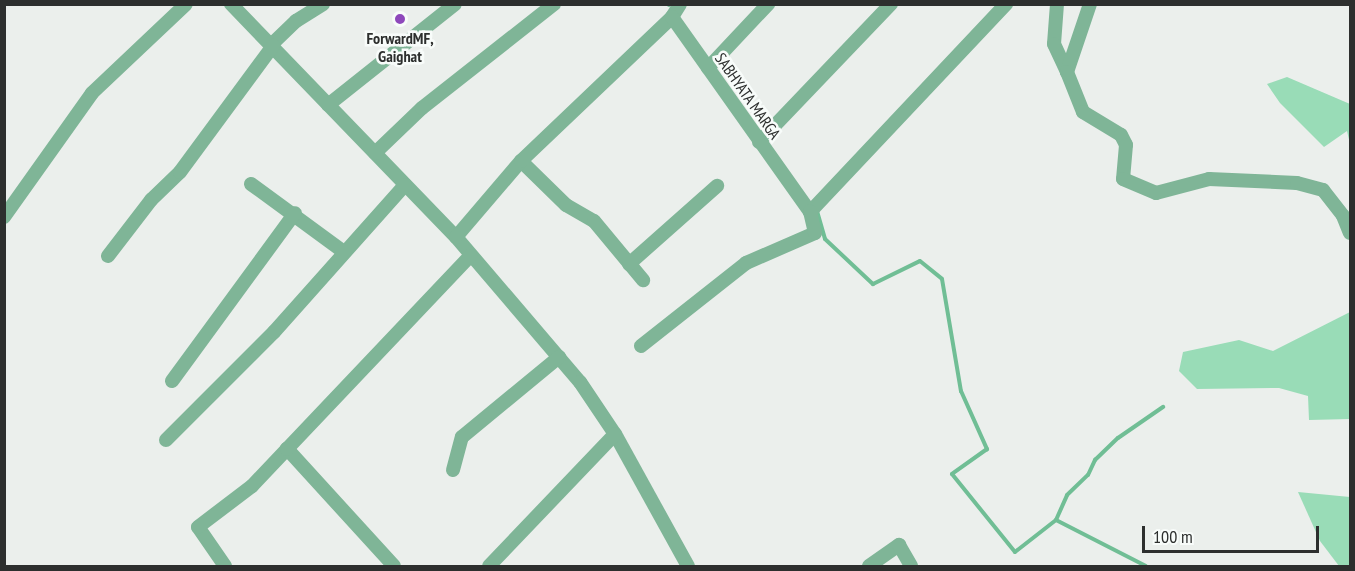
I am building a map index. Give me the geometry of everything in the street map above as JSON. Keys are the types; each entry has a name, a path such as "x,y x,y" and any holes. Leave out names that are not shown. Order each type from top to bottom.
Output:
{"street":[{"path":"4,217 92,93 186,4"},
{"path":"231,4 456,237 559,357 615,434 688,567"},
{"path":"108,256 151,200 180,172 272,45 296,21 323,4"},
{"path":"328,105 455,4"},
{"path":"375,153 422,108 554,4"},
{"path":"456,237 521,161 672,17 680,4"},
{"path":"708,68 768,4"},
{"path":"759,142 891,4"},
{"path":"641,346 746,263 815,233 810,212 1006,4"},
{"path":"1057,4 1054,44 1083,112 1121,135 1126,145 1123,179 1156,194 1209,179 1297,183 1323,190 1343,216 1350,233"},
{"path":"1067,72 1090,4"},
{"name":"SABHYATA MARGA","path":"672,17 810,212"},
{"path":"521,161 566,205 594,221 643,280"},
{"path":"251,184 295,213 344,252"},
{"path":"166,440 274,332 405,185"},
{"path":"629,264 717,186"},
{"path":"171,381 295,213"},
{"path":"225,567 198,527 252,486 470,256"},
{"path":"453,470 462,437 559,357"},
{"path":"489,567 615,434"},
{"path":"287,449 394,567"},
{"path":"869,567 899,545 911,567"}],"green space":[{"path":"1287,77 1350,104 1350,144 1347,131 1324,147 1280,103 1267,84"},
{"path":"1350,312 1350,419 1309,420 1308,396 1279,388 1197,389 1179,371 1183,352 1239,340 1273,351"},
{"path":"1298,492 1350,497 1350,566 1339,566 1320,541"}],"waterway":[{"path":"817,211 825,239 873,284 920,261 942,279 961,391 987,449 952,474 1015,552 1056,520 1146,566"},
{"path":"1056,520 1067,495 1088,475 1095,460 1118,438 1163,407"}],"place":[{"name":"ForwardMF, Gaighat","path":"400,19"}]}
